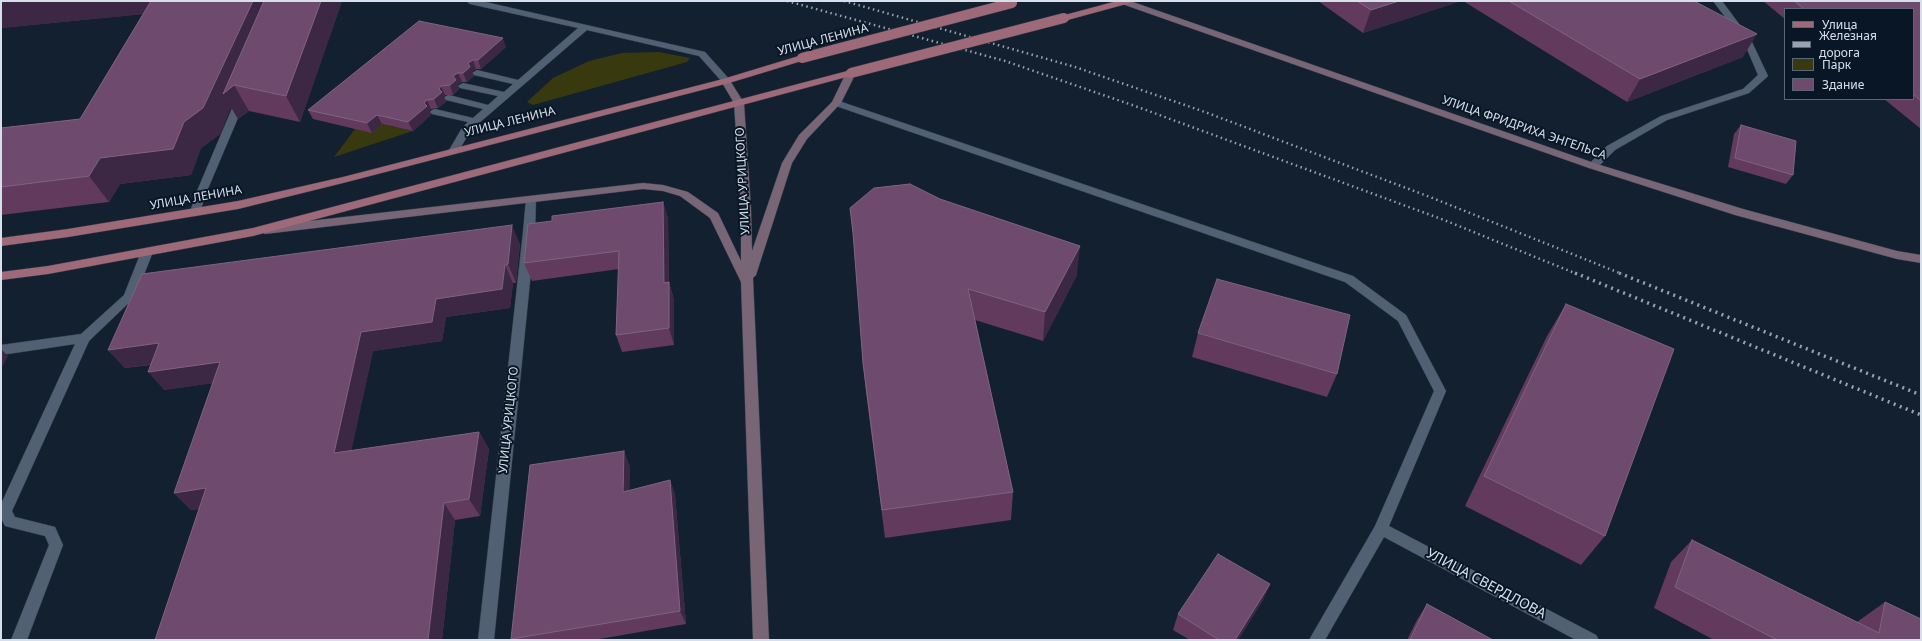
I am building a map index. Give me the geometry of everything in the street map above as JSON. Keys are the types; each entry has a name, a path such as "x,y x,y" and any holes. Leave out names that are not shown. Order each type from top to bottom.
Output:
{"main road":[{"name":"УЛИЦА ФРИДРИХА ЭНГЕЛЬСА","path":"1126,1 1593,166 1739,212 1897,255 1921,259"},
{"path":"253,232 1126,1"},
{"name":"УЛИЦА ЛЕНИНА","path":"1,242 238,205 343,180 726,80 802,58 1016,2"},
{"path":"747,284 786,163 803,137 836,103 851,73"},
{"name":"УЛИЦА УРИЦКОГО","path":"726,80 739,104 746,210 747,284 761,640"},
{"name":"УЛИЦА УРИЦКОГО","path":"531,199 642,186 663,188 684,194 714,216 747,284"},
{"path":"1,276 147,252 253,232 531,199"}],"street":[{"path":"470,1 702,54 726,80"},
{"path":"1593,166 1611,148 1664,118 1746,91 1763,76 1748,42 1717,1"},
{"path":"454,150 467,128 584,28"},
{"path":"477,73 520,83"},
{"path":"463,86 505,95"},
{"path":"195,212 202,191 246,88"},
{"path":"449,98 490,108"},
{"path":"836,103 1349,279 1402,318 1440,391 1381,529 1317,640"},
{"path":"435,112 475,121"},
{"name":"УЛИЦА УРИЦКОГО","path":"486,640 529,232 531,199"},
{"path":"19,640 56,544 50,531 10,522 5,511 84,338 129,297 147,252"},
{"path":"1,350 84,338"},
{"name":"УЛИЦА СВЕРДЛОВА","path":"1381,529 1591,640"}],"green space":[{"path":"659,52 690,58 687,62 533,105 527,102 553,78 589,61 622,53"},
{"path":"382,124 413,131 334,157 355,129"}],"building":[{"path":"151,1 253,1 203,108 184,122 173,149 100,158 89,176 1,187 1,128 80,119"},
{"path":"264,1 321,1 286,96 234,85 223,94"},
{"path":"1357,1 1399,1 1371,10"},
{"path":"1509,1 1694,1 1757,34 1640,79"},
{"path":"1794,1 1921,1 1921,101 1914,95 1914,8 1803,8"},
{"path":"419,21 503,38 478,60 473,60 468,63 470,67 463,73 458,73 453,76 456,80 450,85 441,86 439,89 442,92 434,99 427,100 424,103 427,106 408,122 377,115 367,123 308,110"},
{"path":"1741,125 1796,141 1793,175 1735,158"},
{"path":"910,184 940,199 1080,246 1045,312 968,289 1013,492 882,510 863,363 850,208 874,188"},
{"path":"663,202 664,283 669,282 669,328 616,335 619,251 524,263 528,224 552,221 552,216"},
{"path":"512,225 508,264 505,265 502,289 436,299 432,322 361,332 334,453 479,432 469,499 444,503 428,640 155,640 206,488 174,493 220,362 148,372 159,343 108,350 142,274"},
{"path":"1217,279 1350,315 1337,374 1198,333"},
{"path":"1566,304 1674,349 1605,536 1484,476"},
{"path":"624,451 623,492 670,480 680,611 511,639 530,465"},
{"path":"1692,540 1879,633 1885,602 1921,619 1921,640 1777,640 1675,587"},
{"path":"1218,554 1270,584 1235,640 1219,640 1178,614"},
{"path":"1427,604 1493,640 1410,640"}],"railway":[{"path":"787,1 1005,61 1135,106 1444,220 1577,274"},
{"path":"844,1 1075,67 1205,112 1430,197 1622,274"},
{"path":"1575,273 1921,415"},
{"path":"1619,273 1921,395"}]}
